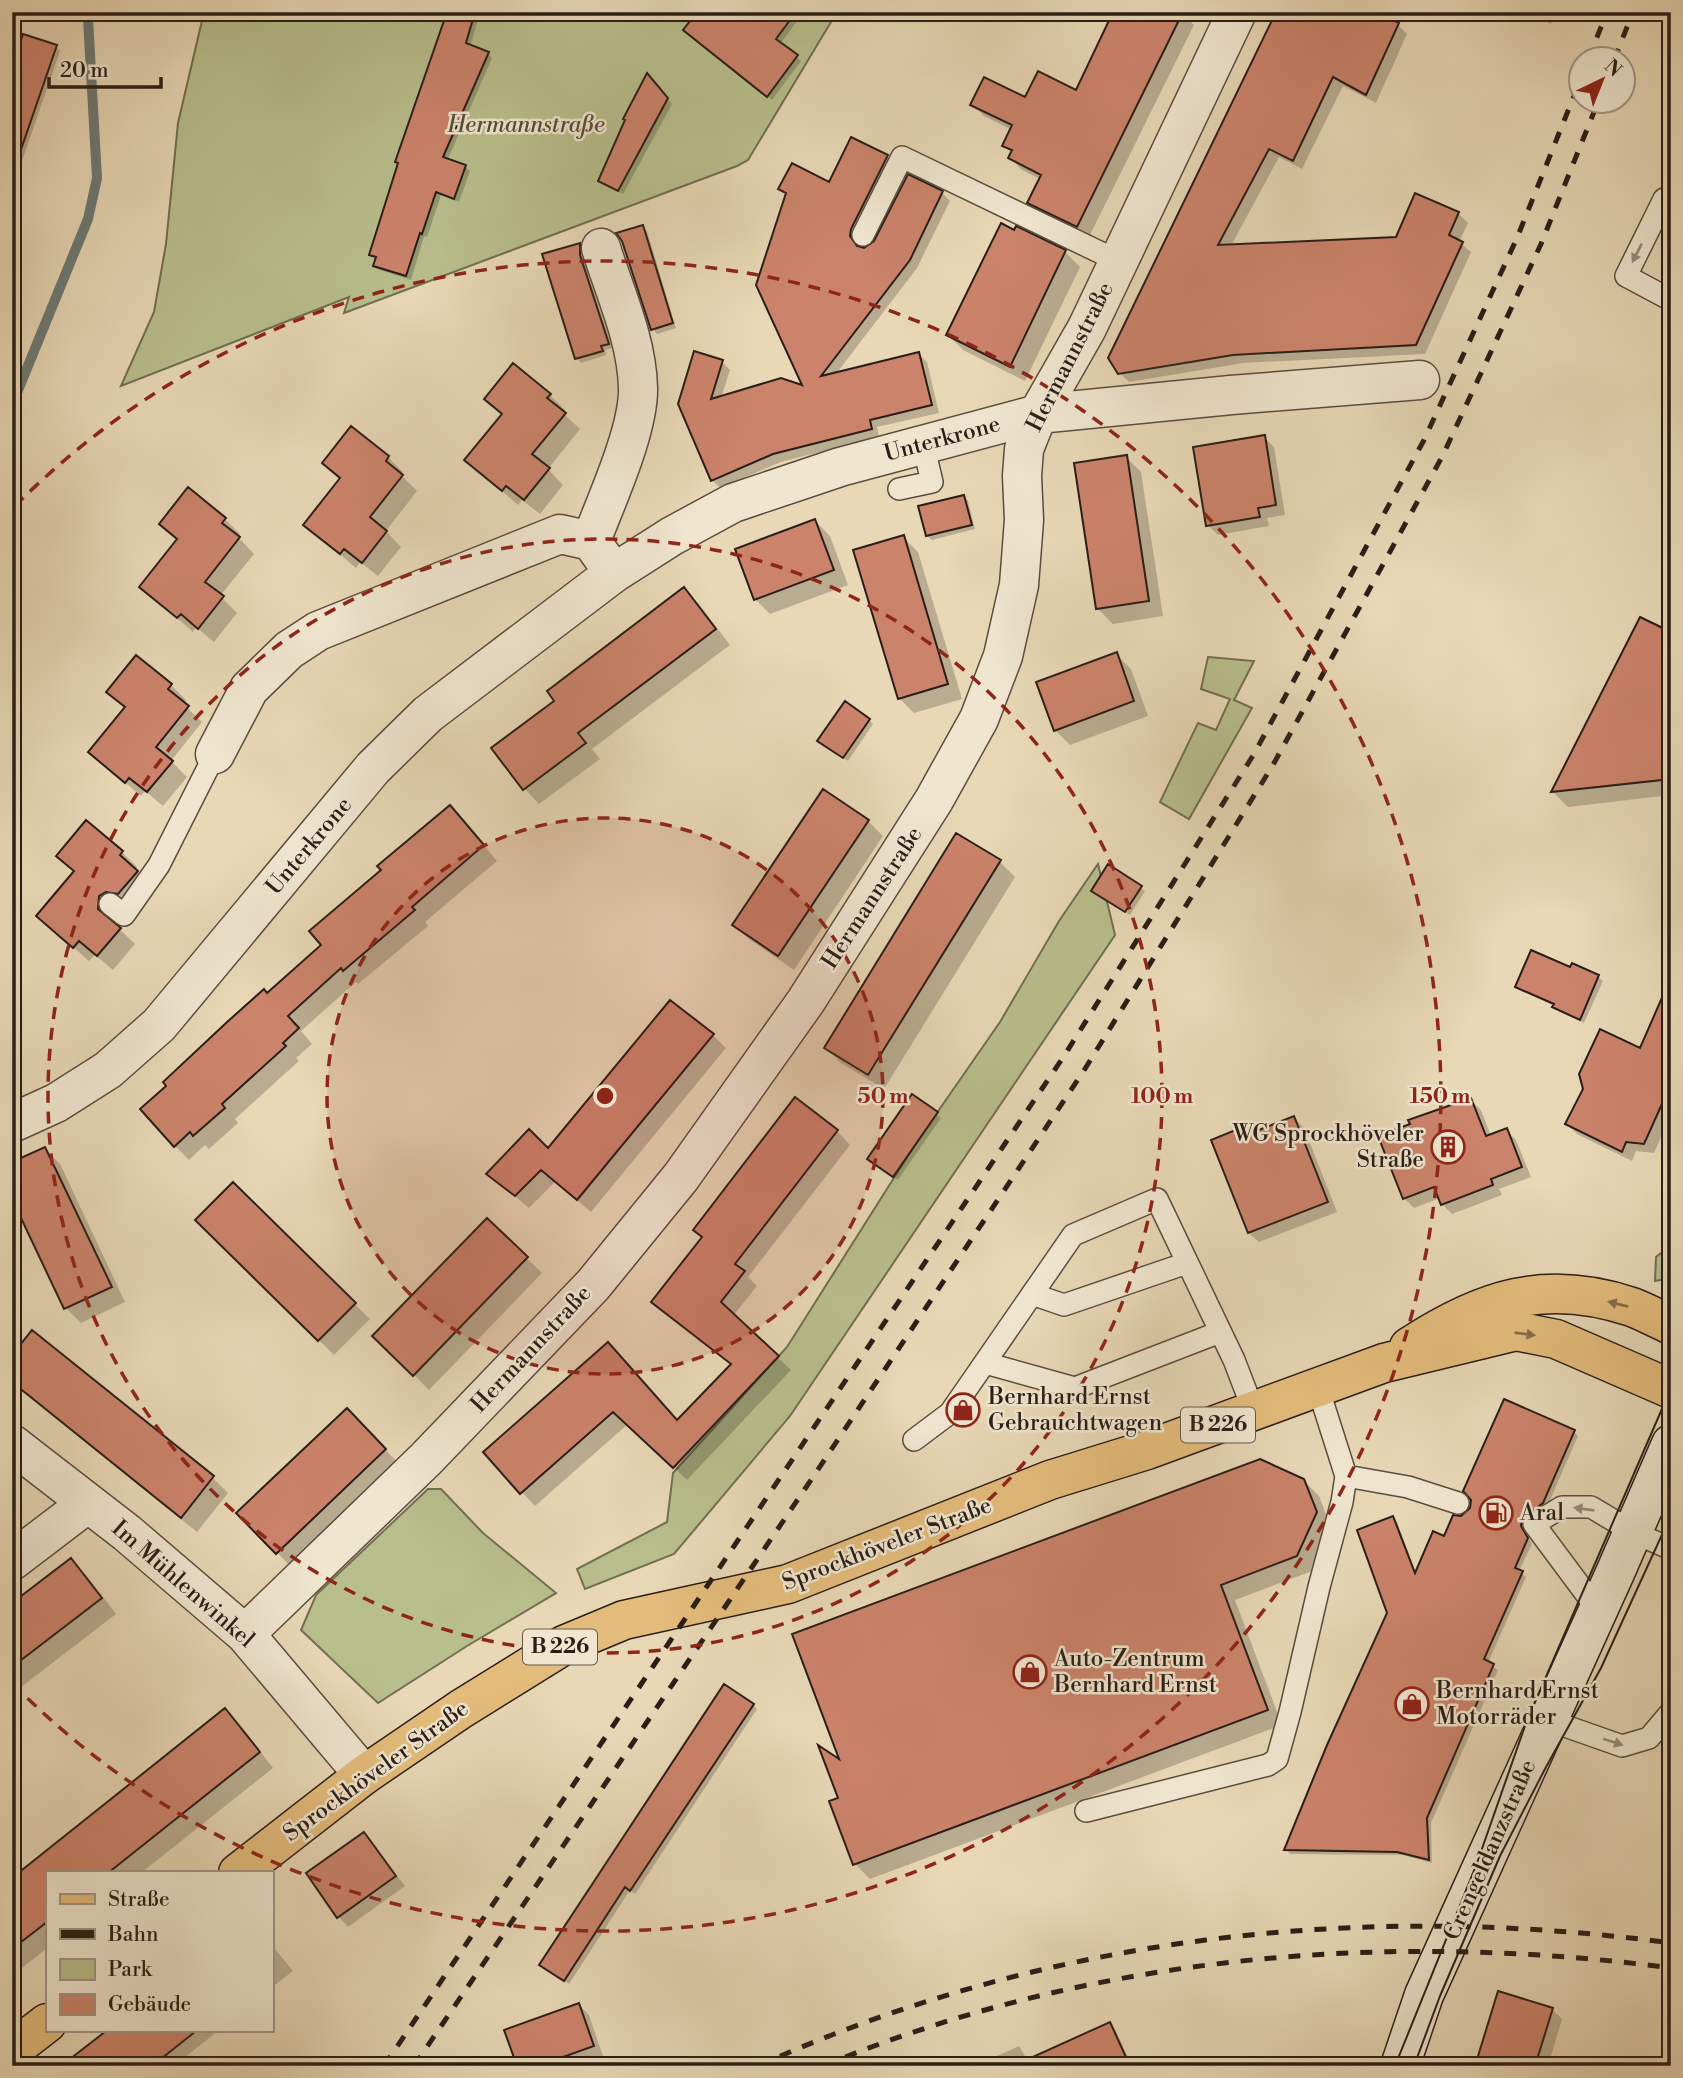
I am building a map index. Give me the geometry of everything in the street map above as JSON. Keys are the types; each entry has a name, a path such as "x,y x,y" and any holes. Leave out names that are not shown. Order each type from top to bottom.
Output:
{"main road":[{"name":"Sprockhöveler Straße","path":"1384,1363 1443,1325 1486,1305 1532,1294 1562,1293 1595,1298 1632,1307 1671,1325"},
{"name":"Sprockhöveler Straße","path":"241,1871 363,1775 481,1696 564,1645 624,1619 750,1593 807,1578 1050,1480 1147,1450 1384,1363 1516,1331 1556,1339 1671,1389"},
{"path":"12,2050 46,2024"}],"street":[{"name":"Hermannstraße","path":"245,1634 426,1460 593,1284 681,1177 806,1001 934,800 979,719 1003,656 1019,585 1024,520 1024,449 1038,414 1087,328 1237,12"},
{"path":"591,541 630,435 638,389 632,345 601,248"},
{"name":"Unterkrone","path":"12,1123 56,1103 107,1070 159,1025 373,768 428,714 614,573 672,536 733,503 840,467 1038,414 1244,393 1420,380"},
{"path":"215,754 248,689 289,650 318,631 560,534 591,541 614,573"},
{"name":"Im Mühlenwinkel","path":"12,1444 136,1541 245,1634 363,1775"},
{"name":"Crengeldanzstraße","path":"1401,2066 1424,1995 1671,1444"},
{"path":"12,1561 88,1503"}],"lane":[{"path":"863,235 902,157 1118,261"},
{"path":"1671,204 1664,199 1626,275 1671,300"},
{"path":"899,489 940,479 923,444"},
{"path":"110,904 124,915 159,865 215,754"},
{"path":"914,1440 950,1413 1073,1235 1157,1199 1234,1360 1254,1412"},
{"path":"1032,1294 1064,1305 1187,1263"},
{"path":"985,1363 1075,1388 1220,1332"},
{"path":"1086,1811 1268,1765 1277,1759 1342,1502 1346,1476 1318,1388"},
{"path":"1346,1476 1408,1487 1458,1503"},
{"path":"1598,1610 1534,1524 1562,1507 1591,1507 1633,1532 1671,1549"},
{"path":"1548,1720 1622,1746 1649,1738 1671,1712"}],"green space":[{"path":"204,12 837,12 748,160 737,166 344,313 349,297 121,386 154,312 166,244 178,123"},
{"path":"1208,657 1254,661 1234,700 1252,708 1189,819 1160,802 1198,723 1216,730 1230,699 1201,689"},
{"path":"1098,864 1115,935 790,1416 674,1554 585,1589 577,1569 667,1522 673,1473 787,1347 916,1143 1000,1022 1059,921"},
{"path":"1671,1245 1671,1278 1655,1281 1656,1257"},
{"path":"428,1489 441,1489 483,1533 556,1593 378,1703 301,1630 316,1595"}],"building":[{"path":"447,12 475,12 466,43 489,52 443,157 466,165 454,199 436,192 406,276 373,266 376,257 369,255 398,163 395,162"},
{"path":"697,12 796,12 776,39 798,55 767,97 683,30"},
{"path":"1113,12 1183,12 1077,227 1027,203 1041,175 1008,158 1012,150 1002,146 1012,125 970,105 984,77 1025,97 1038,71 1076,90"},
{"path":"1276,12 1377,12 1399,23 1366,95 1333,77 1293,161 1269,149 1218,245 1396,237 1415,193 1459,212 1449,235 1463,242 1416,345 1233,355 1118,374 1108,358"},
{"path":"23,34 57,45 17,161 12,160 12,66"},
{"path":"647,73 668,98 618,191 598,181 625,120 623,119"},
{"path":"851,137 888,155 851,229 850,236 857,246 864,248 874,241 908,174 943,191 910,260 821,376 919,352 932,405 870,420 872,429 773,454 711,481 678,404 694,351 723,360 711,399 781,378 802,385 756,285 786,193 778,189 792,163 829,182"},
{"path":"1001,223 1014,230 1016,226 1066,250 1010,367 946,335"},
{"path":"643,225 673,323 651,330 622,241 616,233"},
{"path":"580,243 580,255 609,344 601,346 603,351 575,359 542,254"},
{"path":"513,363 551,394 547,398 566,413 532,454 550,468 524,500 506,486 502,491 464,460 502,414 484,399"},
{"path":"351,426 389,456 386,461 403,475 370,517 387,531 362,563 344,549 340,554 303,525 340,478 322,463"},
{"path":"1265,435 1276,505 1258,508 1260,517 1206,526 1193,447"},
{"path":"1127,455 1149,601 1096,609 1074,463"},
{"path":"188,487 226,518 222,523 240,537 205,582 224,596 198,629 181,614 177,618 139,587 177,539 159,524"},
{"path":"964,495 972,525 926,536 918,506"},
{"path":"815,519 834,570 754,600 735,549"},
{"path":"904,535 948,684 898,699 853,550"},
{"path":"684,587 716,629 578,733 586,743 523,790 491,748 554,701 547,691"},
{"path":"1640,617 1671,632 1671,779 1551,792"},
{"path":"1117,652 1134,701 1054,731 1036,682"},
{"path":"136,655 172,684 168,689 189,706 156,747 173,761 147,792 129,778 125,783 88,752 125,707 106,692"},
{"path":"845,701 870,719 843,758 817,741"},
{"path":"823,789 869,820 778,956 732,925"},
{"path":"450,805 484,845 412,907 415,910 343,971 341,968 288,1016 299,1028 283,1043 286,1046 222,1104 225,1108 193,1136 190,1132 174,1147 140,1109 166,1086 163,1082 226,1023 264,989 267,993 321,945 309,931 381,870 377,866"},
{"path":"86,820 123,851 120,855 138,871 118,894 106,892 99,896 98,909 121,928 97,956 79,941 73,948 36,916 74,871 56,856"},
{"path":"956,833 1001,860 868,1075 824,1048"},
{"path":"1108,864 1142,886 1125,912 1091,891"},
{"path":"1531,950 1570,967 1572,963 1599,975 1580,1020 1552,1007 1554,1004 1515,987"},
{"path":"1671,977 1671,1084 1644,1144 1626,1142 1622,1152 1565,1124 1583,1089 1579,1074 1600,1029 1640,1048"},
{"path":"670,1000 714,1034 577,1200 541,1170 515,1196 486,1174 529,1129 548,1148"},
{"path":"912,1094 938,1112 893,1177 867,1159"},
{"path":"795,1097 838,1130 735,1264 745,1271 721,1302 779,1356 673,1468 613,1412 520,1494 483,1452 608,1342 677,1420 731,1364 651,1302 702,1237 693,1230"},
{"name":"WG Sprockhöveler Straße","path":"1471,1098 1486,1136 1507,1128 1522,1167 1491,1179 1493,1185 1441,1205 1434,1187 1403,1199 1378,1136 1410,1124 1408,1120"},
{"path":"1294,1116 1328,1202 1248,1233 1211,1140 1255,1122 1259,1130"},
{"path":"45,1147 112,1287 64,1309 12,1199 12,1162"},
{"path":"233,1182 356,1303 318,1341 195,1220"},
{"path":"487,1218 528,1257 413,1376 372,1336"},
{"path":"32,1330 214,1476 181,1518 12,1382 12,1355"},
{"path":"1504,1399 1575,1430 1543,1503 1522,1519 1521,1526 1528,1538 1515,1568 1523,1571 1484,1659 1494,1664 1427,1818 1429,1860 1397,1852 1284,1850 1327,1745 1387,1613 1357,1530 1393,1516 1415,1573 1433,1531 1444,1536 1453,1515 1461,1516 1470,1508 1471,1500 1463,1491"},
{"path":"347,1408 386,1449 276,1554 236,1513"},
{"name":"Auto-Zentrum Bernhard Ernst","path":"1260,1459 1304,1479 1317,1512 1297,1556 1221,1585 1268,1710 853,1865 829,1801 838,1798 818,1745 839,1759 792,1634"},
{"path":"71,1558 102,1598 12,1667 12,1603"},
{"path":"724,1684 754,1704 630,1891 625,1887 564,1981 539,1965"},
{"path":"225,1708 260,1752 111,1871 46,1871 46,1923 12,1949 12,1878"},
{"path":"364,1832 396,1876 337,1918 306,1873"},
{"path":"1498,1991 1553,2008 1535,2066 1475,2066"},
{"path":"579,2003 594,2046 538,2066 517,2066 504,2030"},
{"path":"1110,2022 1130,2066 1013,2066"},
{"path":"105,2032 195,2032 152,2066 61,2066"}],"waterway":[{"path":"12,405 88,219 97,178 88,19"}],"tram line":[{"path":"1395,2066 1477,1863 1526,1723 1671,1388"},
{"path":"1414,2066 1440,1996 1500,1856 1601,1668 1671,1515"}],"railway":[{"path":"1594,46 1607,12"},
{"path":"1620,46 1633,12"},
{"path":"384,2066 1064,1056 1254,754 1424,440 1517,238 1568,111"},
{"path":"414,2066 813,1477 1083,1072 1273,765 1443,455 1541,244 1592,116"},
{"path":"758,2066 867,2022 978,1986 1091,1959 1206,1940 1321,1929 1438,1926 1554,1931 1671,1943"},
{"path":"823,2066 925,2028 1028,1999 1134,1976 1241,1961 1348,1953 1456,1952 1564,1957 1671,1968"}],"place":[{"name":"WG Sprockhöveler Straße","path":"1448,1147"},
{"name":"Bernhard Ernst Gebrauchtwagen","path":"963,1410"},
{"name":"Aral","path":"1496,1513"},
{"name":"Auto-Zentrum Bernhard Ernst","path":"1030,1672"},
{"name":"Bernhard Ernst Motorräder","path":"1412,1704"}]}
